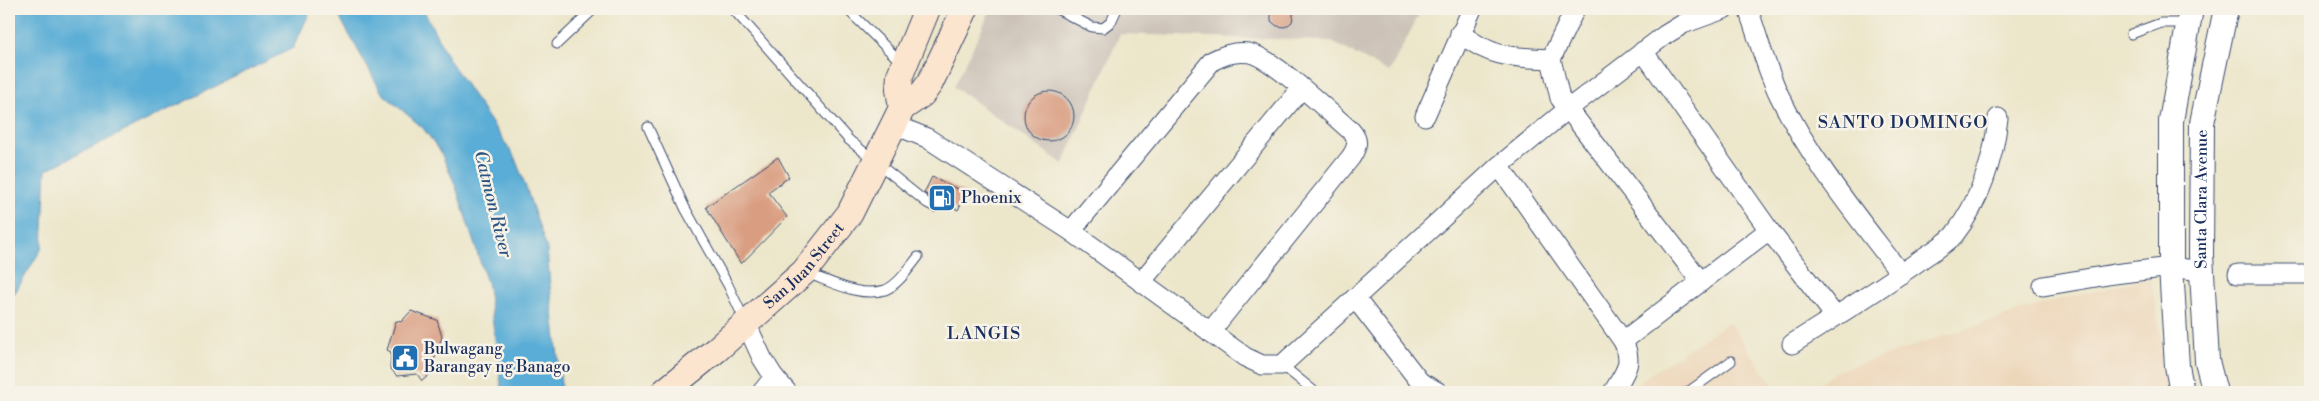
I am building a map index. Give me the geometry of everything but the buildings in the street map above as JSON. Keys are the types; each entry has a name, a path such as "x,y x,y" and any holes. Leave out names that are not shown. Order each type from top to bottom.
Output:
{"main road":[{"path":"899,117 898,89 904,64 927,9"},
{"name":"San Juan Street","path":"664,392 804,272 850,213 899,117 930,83 965,9"}],"street":[{"path":"1425,116 1472,9"},
{"path":"1575,9 1551,59 1560,98 1701,282"},
{"path":"899,117 927,138 1070,231 1254,363 1270,366 1282,365 1499,166 1568,109 1643,51 1683,24 1724,9"},
{"path":"1748,9 1778,93 1796,128 1821,169 1901,274"},
{"name":"Santa Clara Avenue","path":"2215,392 2207,361 2202,271 2202,123 2226,9"},
{"name":"Santa Clara Avenue","path":"2182,392 2177,366 2171,267 2171,121 2189,16"},
{"path":"1460,33 1477,46 1496,54 1551,59"},
{"path":"1643,51 1769,230 1835,316"},
{"path":"1070,231 1212,61 1221,56 1250,54 1263,59 1276,68 1351,130 1356,137 1357,144 1355,151 1210,332"},
{"path":"1141,282 1301,89"},
{"path":"1792,344 1901,274 1953,236 1968,212 1983,180 1995,144 1998,118"},
{"path":"1499,166 1624,340 1629,353 1629,364 1613,392"},
{"path":"1624,340 1769,230"},
{"path":"2043,286 2171,267 2202,271"},
{"path":"2238,274 2310,274"},
{"path":"1355,298 1420,382 1438,392"},
{"path":"746,323 762,358 774,377 787,392"},
{"path":"762,392 774,377"}],"lane":[{"path":"557,44 594,9"},
{"path":"734,9 849,140 927,203 935,207 940,206"},
{"path":"847,9 904,64"},
{"path":"1057,9 1092,27 1103,28 1111,22 1117,9"},
{"path":"2132,34 2161,23 2189,16"},
{"path":"648,127 684,208 728,285 746,323"},
{"path":"804,272 856,291 886,290 901,278 918,258"},
{"path":"1688,392 1730,361"},
{"path":"1282,365 1315,392"}],"shaded area":[{"path":"991,9 1422,9 1389,72 1330,41 1120,34 1063,164 954,87"},
{"path":"2150,278 2172,392 1809,392 1835,372 2049,302"},
{"path":"1729,322 1778,392 1642,392 1640,381"}],"water":[{"path":"9,9 311,10 293,48 46,170 42,248 10,301 11,361 9,363"},
{"name":"Catmon River","path":"335,9 423,9 448,58 514,156 547,249 562,392 502,392 488,286 455,184 440,151 423,128 382,93"}],"place":[{"name":"Phoenix","path":"942,198"},
{"name":"Bulwagang Barangay ng Banago","path":"405,358"}],"district":[{"name":"SANTO DOMINGO","path":"1903,122"},
{"name":"LANGIS","path":"984,333"}]}
